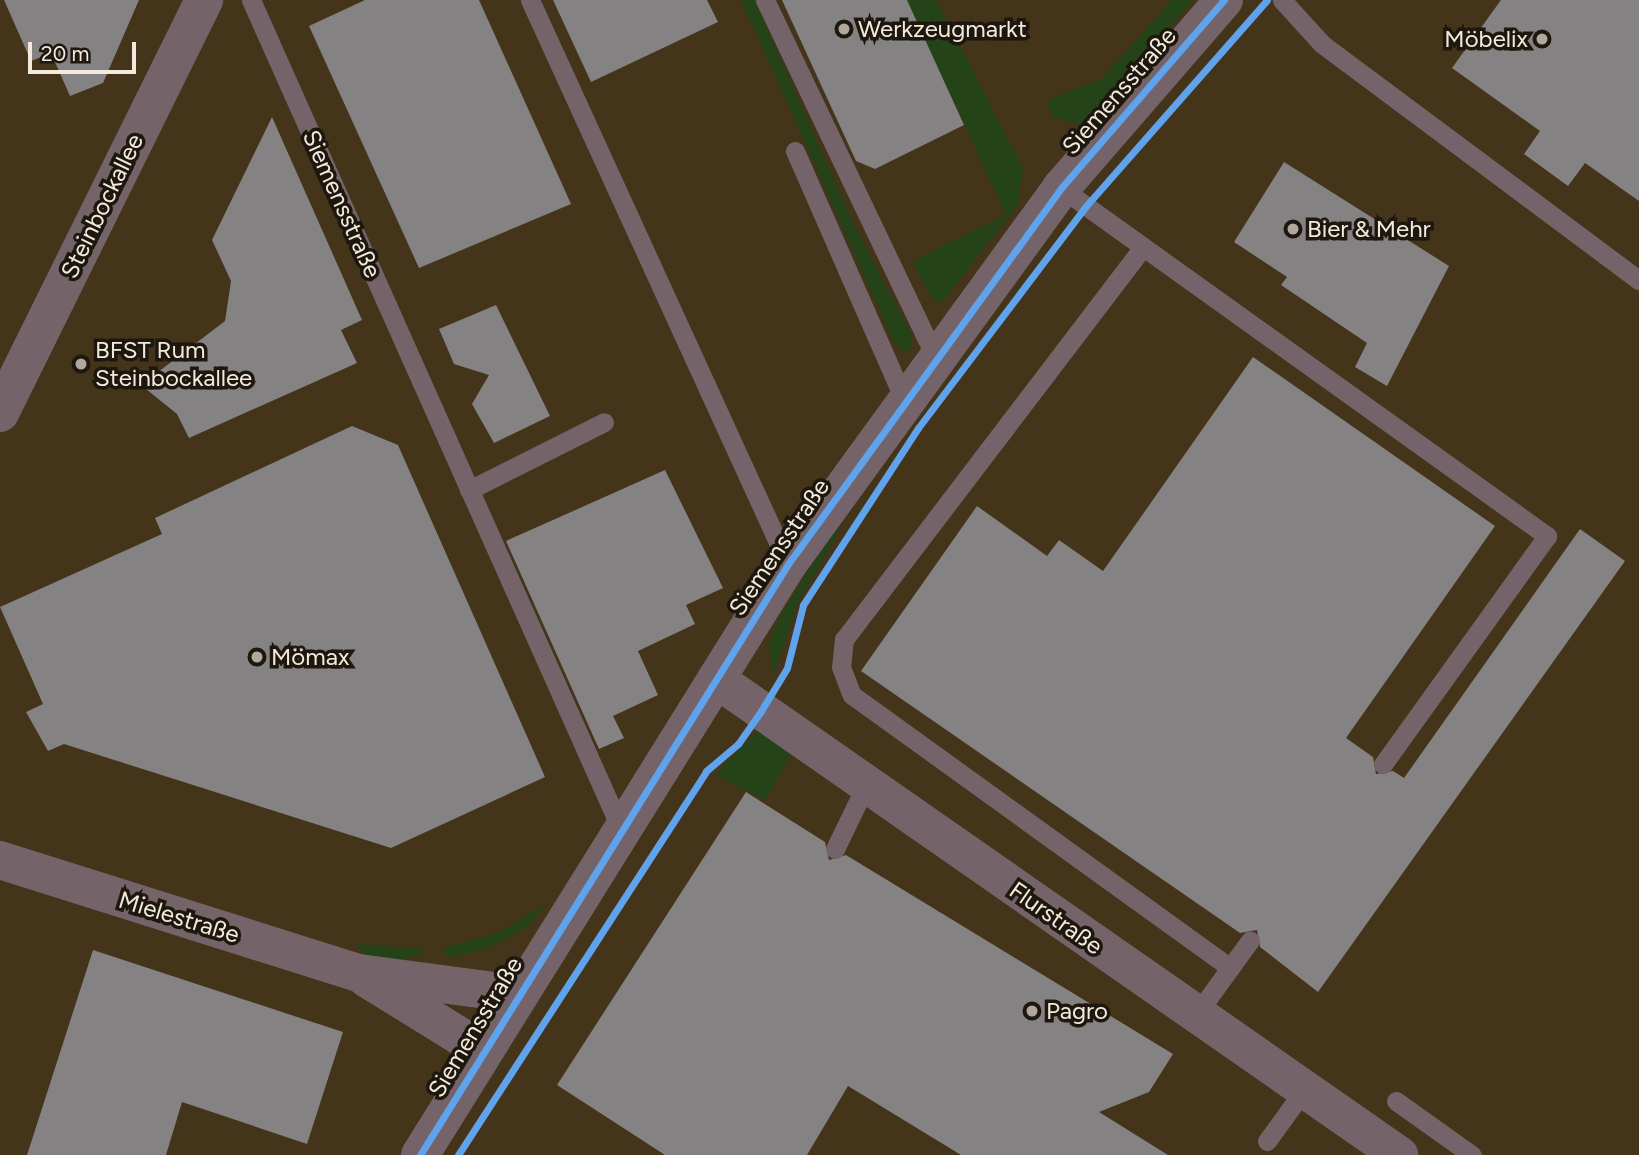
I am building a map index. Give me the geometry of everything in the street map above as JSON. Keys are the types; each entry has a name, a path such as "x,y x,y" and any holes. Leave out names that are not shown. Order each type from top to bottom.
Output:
{"street":[{"name":"Steinbockallee","path":"0,413 204,0"},
{"name":"Siemensstraße","path":"420,1155 482,1050 788,564 904,399 1061,188 1224,0"},
{"name":"Flurstraße","path":"716,679 1399,1155"},
{"name":"Mielestraße","path":"0,860 359,973 517,994"},
{"name":"Mielestraße","path":"359,973 482,1050"}],"lane":[{"name":"Siemensstraße","path":"251,0 621,829"},
{"path":"530,0 788,564"},
{"path":"765,0 935,357"},
{"path":"1282,0 1322,44 1639,281"},
{"path":"795,151 904,399"},
{"path":"1061,188 1547,536 1383,764"},
{"path":"1143,247 844,639 841,667 852,695 1230,968"},
{"path":"469,490 604,422"},
{"path":"835,849 866,785"},
{"path":"1196,1015 1250,940"},
{"path":"1267,1141 1304,1090"},
{"path":"1396,1101 1472,1155"}],"shaded area":[{"path":"0,0 1639,0 1639,1155 0,1155"}],"green space":[{"path":"741,0 755,0 853,223 912,336 911,349 902,351 892,338"},
{"path":"907,0 936,0 1023,168 1018,204 943,301 933,301 913,261 1006,215"},
{"path":"1172,0 1194,0 1082,125 1053,117 1047,100 1101,79"},
{"path":"835,528 839,532 799,600 773,676 769,643 778,619"},
{"path":"759,730 792,754 765,800 715,774"},
{"path":"545,904 528,927 483,950 448,957 443,948 498,933"},
{"path":"357,944 423,949 424,952 402,961 364,955"}],"building":[{"path":"4,0 139,0 103,83 70,96 51,53 31,61"},
{"path":"365,0 479,0 571,204 419,268 309,26"},
{"path":"553,0 707,0 718,22 591,82"},
{"path":"782,0 907,0 964,125 875,169 856,161"},
{"path":"1501,0 1639,0 1639,201 1585,163 1568,186 1524,154 1540,131 1452,68"},
{"path":"272,117 362,320 341,330 357,363 189,438 177,414 141,385 225,321 231,281 212,240"},
{"path":"1284,162 1449,266 1387,386 1355,367 1367,343 1281,285 1287,277 1234,242"},
{"path":"496,305 550,416 494,443 472,404 489,375 454,364 439,329"},
{"path":"1253,357 1495,526 1346,738 1373,757 1376,774 1393,771 1404,778 1580,529 1625,561 1318,992 1260,947 1257,930 1240,933 861,671 977,506 1047,556 1059,540 1103,571"},
{"name":"Mömax","path":"352,426 398,445 545,777 391,848 64,744 48,751 26,712 43,704 0,607 162,534 155,518"},
{"path":"665,470 723,588 686,605 695,624 638,651 658,695 613,716 624,738 599,749 506,541"},
{"path":"746,792 825,842 829,860 846,855 1173,1054 1149,1092 1099,1112 1168,1155 961,1155 848,1086 807,1155 665,1155 557,1085"},
{"path":"93,950 343,1032 307,1144 182,1102 166,1155 27,1155"}],"cycle path":[{"path":"420,1155 788,564 1061,188 1224,0"},
{"path":"458,1155 706,771 738,744 761,711 787,668 803,605 918,428 1086,206 1267,0"}],"place":[{"name":"Werkzeugmarkt","path":"844,29"},
{"name":"Möbelix","path":"1542,39"},
{"name":"Bier & Mehr","path":"1293,229"},
{"name":"BFST Rum Steinbockallee","path":"81,364"},
{"name":"Mömax","path":"257,657"},
{"name":"Pagro","path":"1032,1011"}]}
